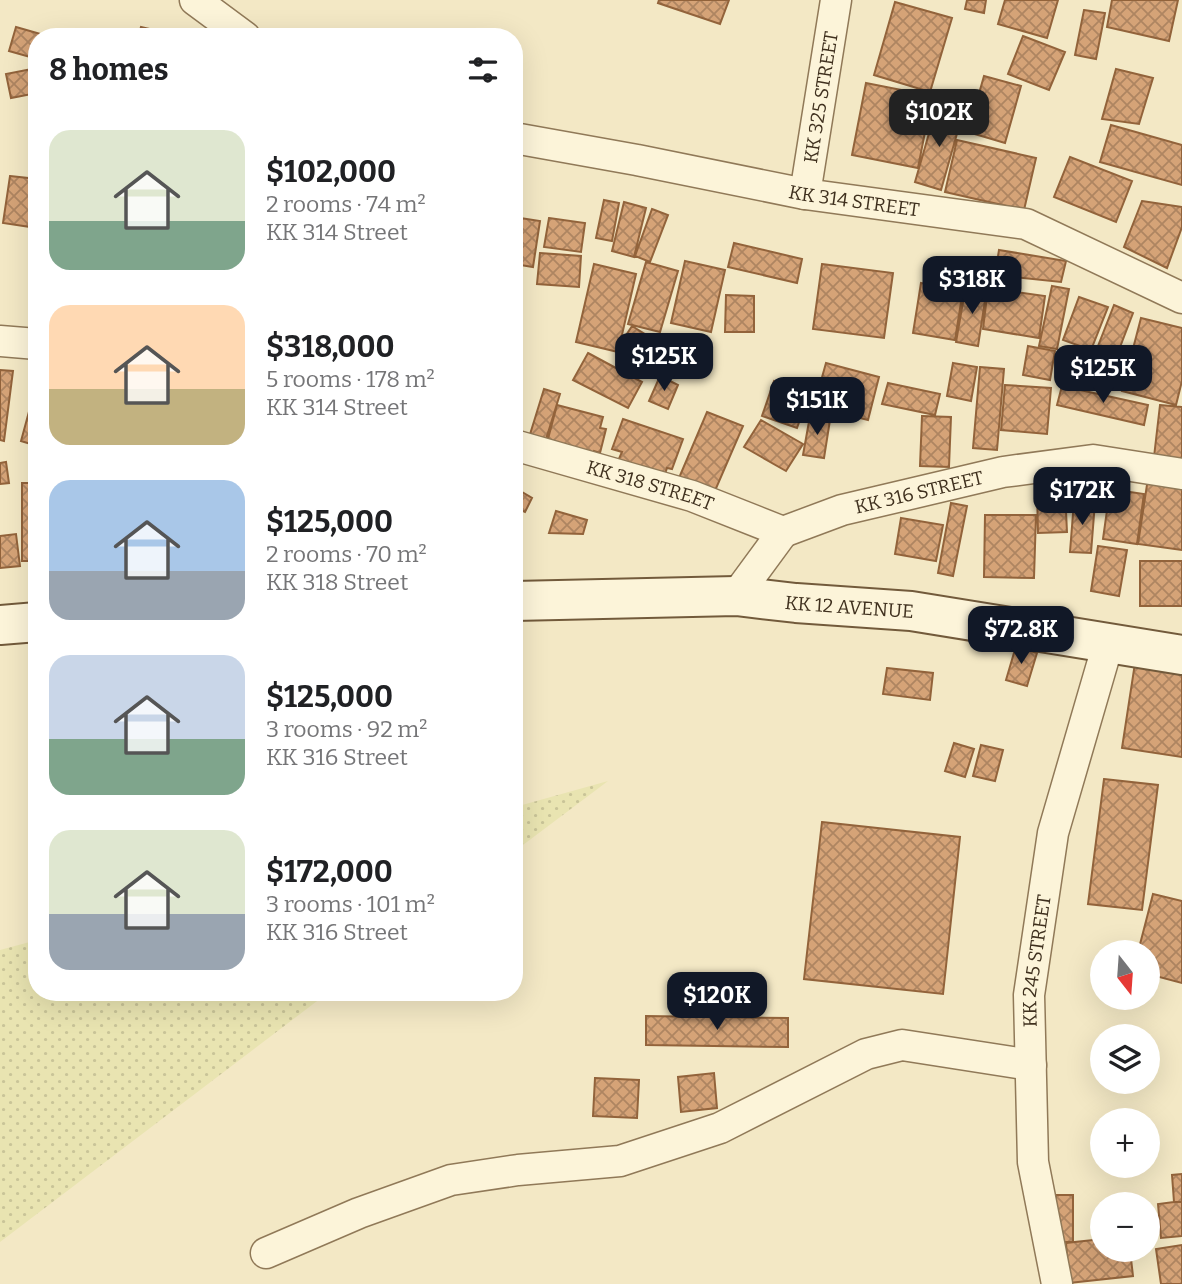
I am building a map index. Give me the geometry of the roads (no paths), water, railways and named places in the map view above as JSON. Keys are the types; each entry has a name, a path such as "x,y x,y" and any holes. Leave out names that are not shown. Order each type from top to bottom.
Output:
{"main road":[{"name":"KK 12 AVENUE","path":"523,601 736,596 911,611 1182,655"},
{"path":"0,625 28,623"}],"street":[{"path":"195,0 233,28"},
{"name":"KK 325 STREET","path":"805,194 836,0"},
{"name":"KK 314 STREET","path":"523,140 805,194 1026,224 1182,298"},
{"path":"0,341 28,343"},
{"name":"KK 318 STREET","path":"523,448 692,496 783,532"},
{"name":"KK 316 STREET","path":"783,532 842,510 1003,472 1093,460 1182,474"},
{"path":"736,596 783,532"},
{"name":"KK 245 STREET","path":"1057,1284 1034,1162 1029,995 1053,833 1108,644"},
{"path":"266,1253 359,1213 451,1180 518,1170 620,1161 633,1157 720,1128 866,1054 902,1045 1031,1065"}]}
